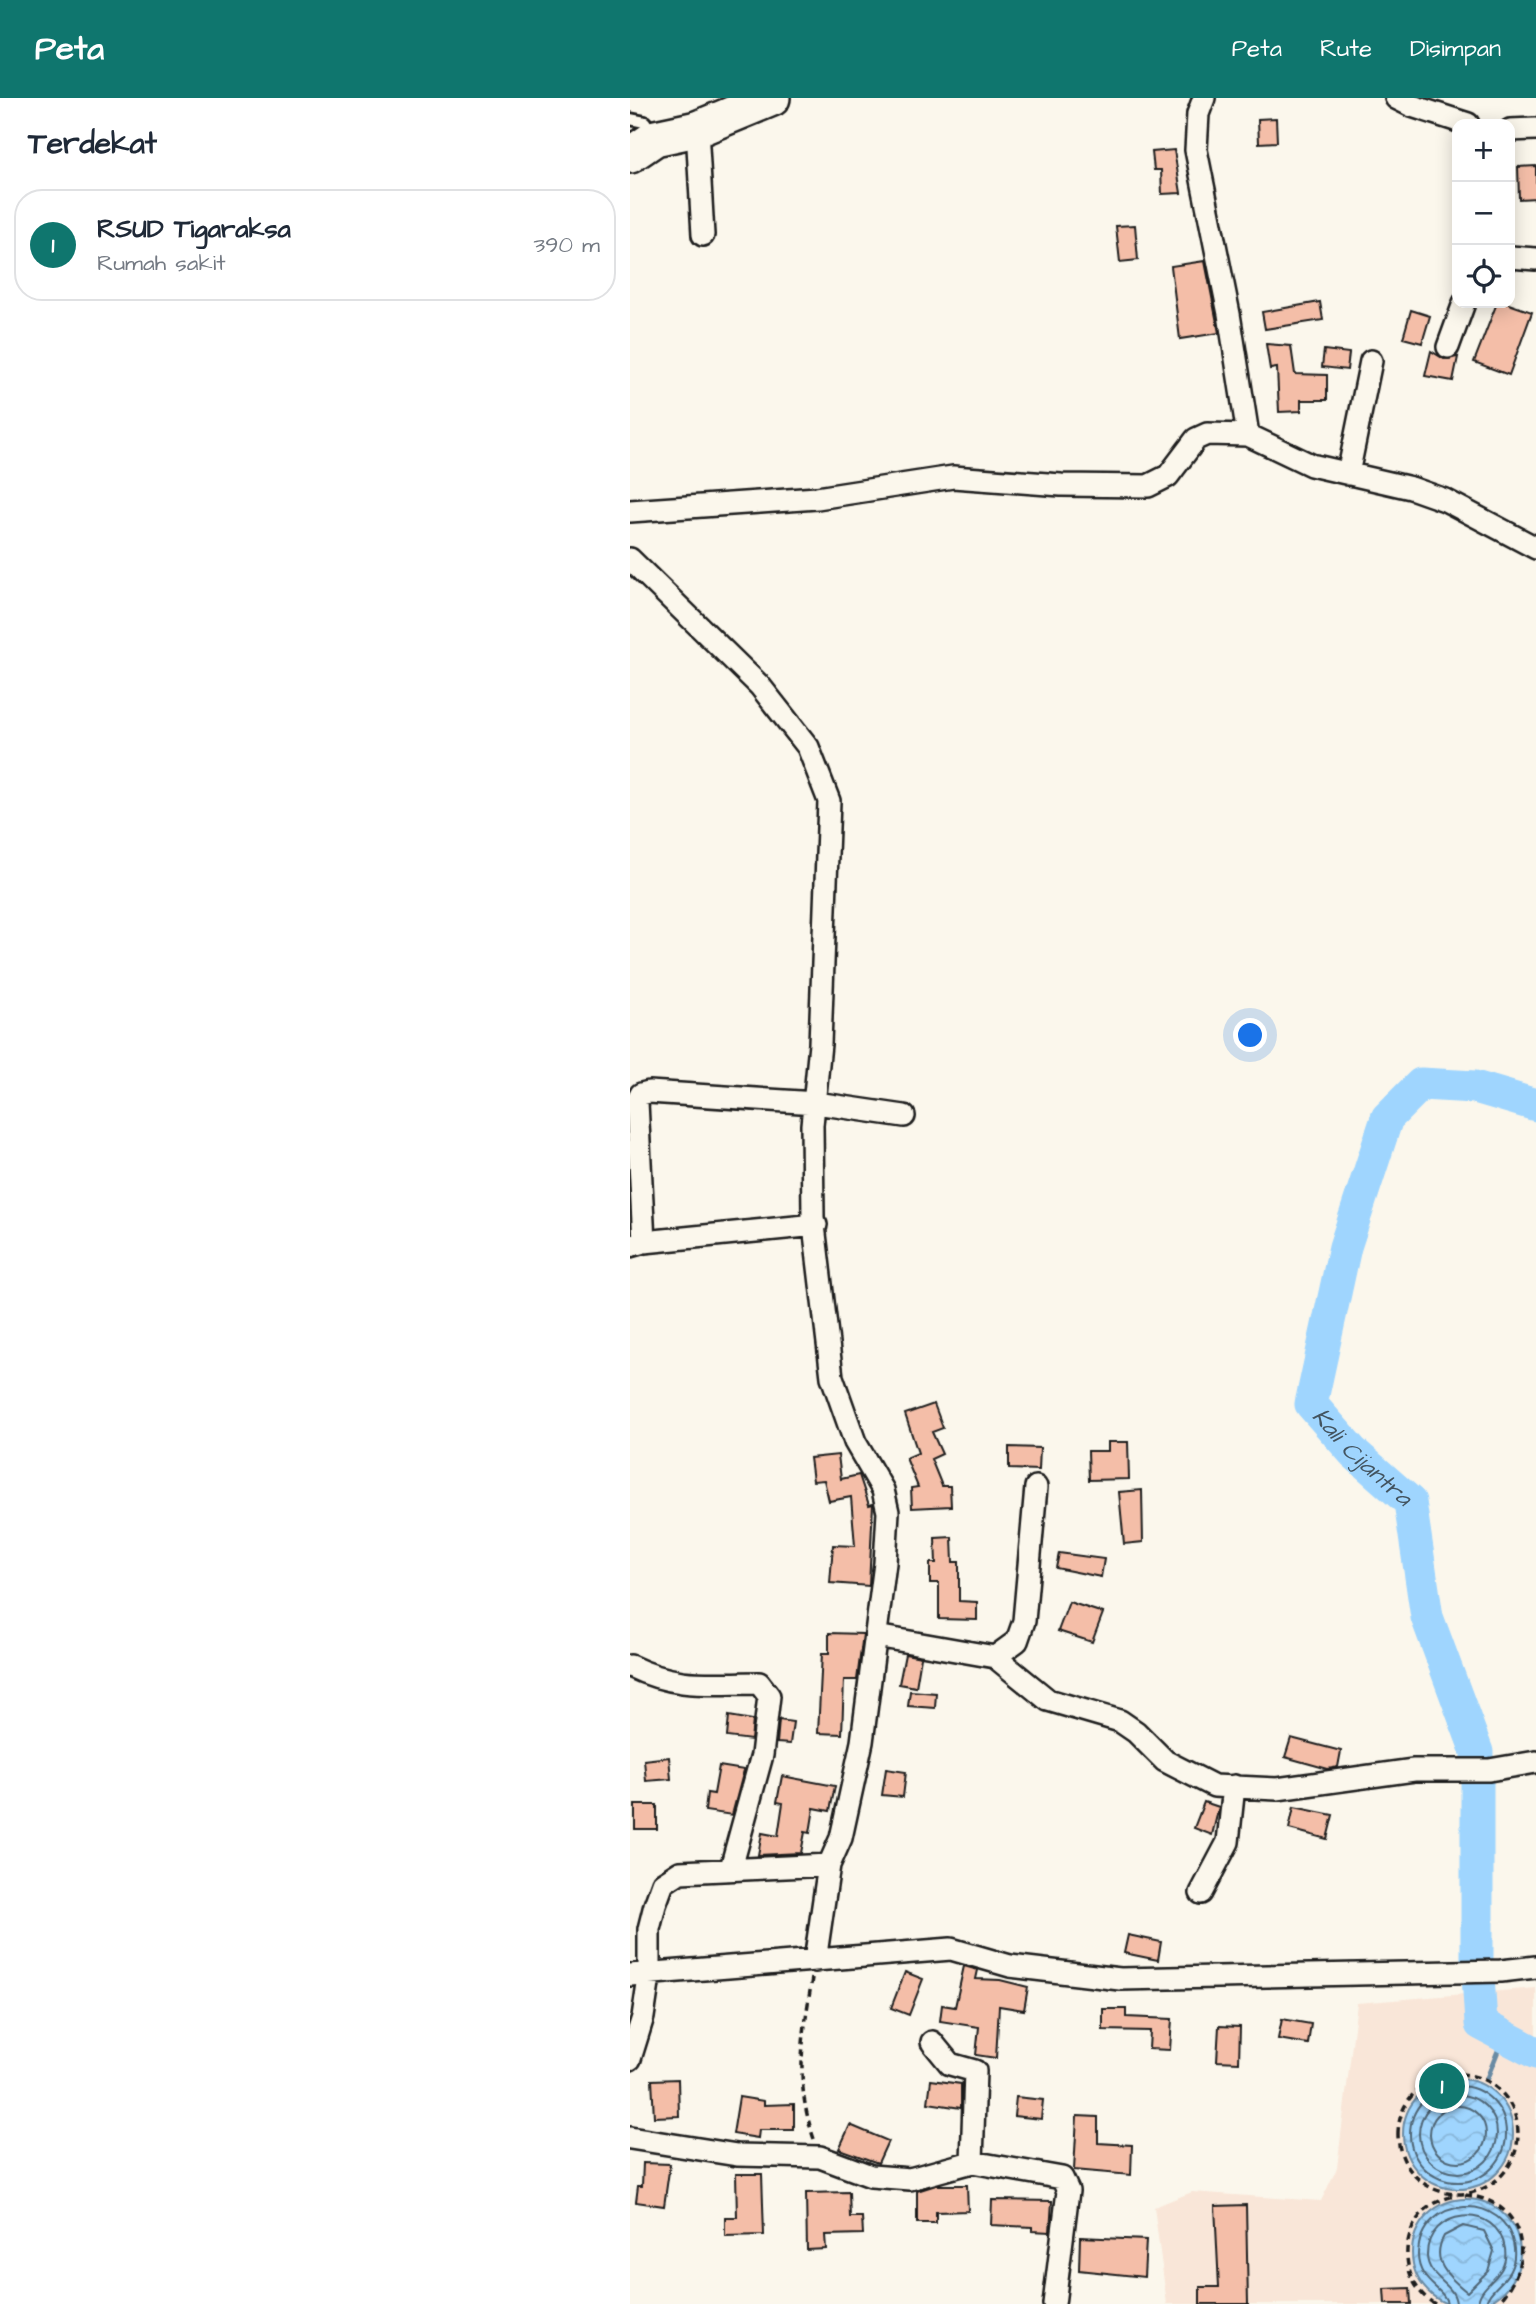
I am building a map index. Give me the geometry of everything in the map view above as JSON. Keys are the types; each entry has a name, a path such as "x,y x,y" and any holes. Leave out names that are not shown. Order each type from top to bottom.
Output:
{"main road":[{"path":"638,137 697,129 772,98"}],"street":[{"path":"1203,98 1198,114 1196,150 1229,314 1248,435"},
{"path":"1396,98 1452,119"},
{"path":"697,129 704,234"},
{"path":"1515,130 1536,129"},
{"path":"1515,257 1536,259"},
{"path":"1448,347 1462,308"},
{"path":"1348,474 1371,361"},
{"path":"630,511 817,498 953,477 1060,485 1148,486 1168,476 1196,439 1208,434 1248,435 1311,465 1411,488 1446,500 1536,548"},
{"path":"630,559 760,686 808,747 829,801 816,1103 812,1139 825,1339 832,1377 855,1442 883,1490 888,1511 876,1636 859,1754 841,1838 829,1865 815,1961"},
{"path":"816,1225 637,1244 637,1102 640,1094 649,1092 816,1103 904,1116"},
{"path":"995,1657 1017,1642 1024,1621 1036,1487"},
{"path":"876,1636 995,1657 1048,1700 1120,1721 1136,1732 1166,1761 1214,1786 1277,1789 1414,1770 1489,1770 1536,1762"},
{"path":"630,1666 651,1676 690,1685 759,1682 769,1696 762,1755 731,1868"},
{"path":"1201,1894 1228,1842 1234,1786"},
{"path":"630,2059 643,2017 640,1973 649,1929 663,1883 680,1872 829,1865"},
{"path":"640,1973 951,1949 1010,1966 1120,1979 1467,1972 1536,1967"},
{"path":"932,2042 950,2064 975,2071 972,2162"},
{"path":"630,2138 737,2155 820,2157 871,2176 910,2179 972,2162 1062,2178 1068,2191 1054,2304"}],"path":[{"path":"815,1961 801,2046 802,2105 820,2157"},
{"path":"1436,2304 1413,2282 1406,2260 1408,2236 1419,2216 1438,2201 1460,2194 1482,2190 1500,2177 1513,2159 1518,2137 1515,2115 1504,2096 1487,2082 1466,2075 1444,2076 1424,2084 1408,2100 1399,2120 1398,2143 1405,2163 1419,2180 1438,2191 1460,2194 1483,2197 1504,2207 1519,2225 1526,2248 1524,2271 1513,2292 1497,2304"}],"shaded area":[{"path":"1536,1988 1536,2304 1167,2304 1154,2207 1192,2192 1321,2201 1337,2168 1357,2003"}],"water":[{"path":"1458,2079 1479,2084 1497,2095 1508,2113 1513,2134 1508,2155 1497,2173 1479,2184 1458,2189 1437,2184 1419,2173 1408,2155 1403,2134 1408,2113 1419,2095 1437,2084"},
{"path":"1466,2199 1487,2203 1504,2215 1516,2232 1520,2253 1516,2274 1504,2291 1487,2303 1466,2307 1445,2303 1428,2291 1416,2274 1412,2253 1416,2232 1428,2215 1445,2203"}],"building":[{"path":"1276,118 1277,142 1259,143 1258,119"},
{"path":"1174,150 1181,193 1162,194 1161,170 1154,170 1152,152"},
{"path":"1536,166 1536,198 1519,199 1518,167"},
{"path":"1135,225 1138,260 1120,262 1116,226"},
{"path":"1205,261 1219,333 1180,339 1171,266"},
{"path":"1320,302 1323,320 1265,329 1262,312"},
{"path":"1515,306 1532,312 1509,375 1474,362 1495,308"},
{"path":"1411,310 1430,316 1422,343 1403,338"},
{"path":"1266,344 1291,346 1295,374 1327,375 1327,400 1301,400 1301,411 1279,412 1277,368 1270,369"},
{"path":"1324,350 1349,353 1347,370 1322,367"},
{"path":"1431,351 1444,359 1458,357 1453,381 1425,376"},
{"path":"934,1404 943,1428 932,1432 942,1454 931,1459 942,1486 950,1486 951,1506 912,1508 911,1488 918,1487 906,1458 918,1453 905,1414"},
{"path":"1108,1442 1128,1442 1129,1479 1089,1480 1088,1451 1108,1451"},
{"path":"1009,1447 1040,1448 1039,1470 1009,1469"},
{"path":"838,1455 841,1479 859,1475 869,1505 873,1504 869,1586 830,1583 833,1545 855,1546 851,1497 829,1501 824,1480 813,1481 810,1458"},
{"path":"1142,1490 1143,1542 1124,1544 1119,1492"},
{"path":"952,1537 953,1562 959,1562 959,1601 977,1602 977,1620 939,1619 939,1583 930,1583 930,1563 936,1563 935,1538"},
{"path":"1059,1553 1104,1559 1101,1577 1056,1568"},
{"path":"1069,1602 1103,1613 1092,1642 1058,1631"},
{"path":"829,1633 863,1634 857,1680 844,1680 842,1734 818,1733 822,1653 829,1653"},
{"path":"905,1654 921,1657 916,1687 899,1684"},
{"path":"910,1691 936,1693 935,1708 908,1706"},
{"path":"729,1716 753,1720 751,1740 727,1737"},
{"path":"779,1720 793,1722 790,1744 777,1743"},
{"path":"1291,1738 1341,1751 1338,1767 1328,1769 1285,1757"},
{"path":"669,1757 671,1779 646,1781 644,1760"},
{"path":"719,1766 744,1770 732,1815 705,1811 707,1793 714,1794"},
{"path":"886,1769 906,1772 903,1797 882,1795"},
{"path":"782,1776 835,1786 830,1811 814,1808 810,1833 805,1832 801,1853 758,1855 762,1833 778,1836 783,1803 777,1802"},
{"path":"1204,1802 1219,1807 1212,1835 1194,1828"},
{"path":"635,1805 657,1805 657,1829 635,1829"},
{"path":"1294,1807 1333,1815 1327,1839 1289,1829"},
{"path":"1128,1935 1161,1942 1158,1960 1124,1953"},
{"path":"964,1966 978,1970 976,1979 1000,1980 1028,1987 1024,2010 999,2006 996,2058 976,2055 979,2027 940,2021 942,2005 955,2007"},
{"path":"905,1972 923,1979 909,2015 891,2008"},
{"path":"1103,2009 1126,2009 1126,2017 1172,2019 1170,2050 1149,2049 1150,2031 1103,2030"},
{"path":"1282,2019 1311,2024 1308,2044 1278,2039"},
{"path":"1219,2026 1240,2027 1239,2062 1217,2061"},
{"path":"678,2079 679,2116 654,2117 652,2080"},
{"path":"931,2080 961,2084 961,2108 928,2103"},
{"path":"739,2097 764,2101 764,2105 794,2104 794,2130 759,2130 758,2138 733,2134"},
{"path":"1016,2097 1043,2100 1041,2119 1014,2116"},
{"path":"1077,2116 1098,2117 1098,2143 1132,2145 1131,2175 1074,2170"},
{"path":"850,2125 888,2141 878,2163 839,2149"},
{"path":"643,2163 670,2164 664,2206 636,2202 638,2186 642,2186"},
{"path":"736,2174 762,2174 764,2235 725,2236 725,2217 737,2217"},
{"path":"936,2185 967,2185 968,2211 936,2212 936,2223 917,2223 917,2191"},
{"path":"849,2192 850,2217 862,2217 863,2234 825,2235 826,2249 807,2250 806,2193"},
{"path":"992,2200 1052,2201 1050,2232 1032,2231 1032,2227 991,2225"},
{"path":"1246,2205 1248,2304 1200,2304 1200,2287 1219,2287 1215,2206"},
{"path":"1080,2237 1146,2240 1144,2277 1079,2270"},
{"path":"1410,2288 1411,2304 1385,2304 1384,2289"}],"waterway":[{"name":"Kali Cijantra","path":"1536,1105 1475,1087 1421,1084 1387,1118 1345,1247 1311,1404 1353,1452 1410,1502 1427,1617 1477,1752 1477,1959 1481,2024 1536,2053"},
{"path":"1487,2078 1504,2036"}],"place":[{"name":"RSUD Tigaraksa","path":"1442,2086"}]}
